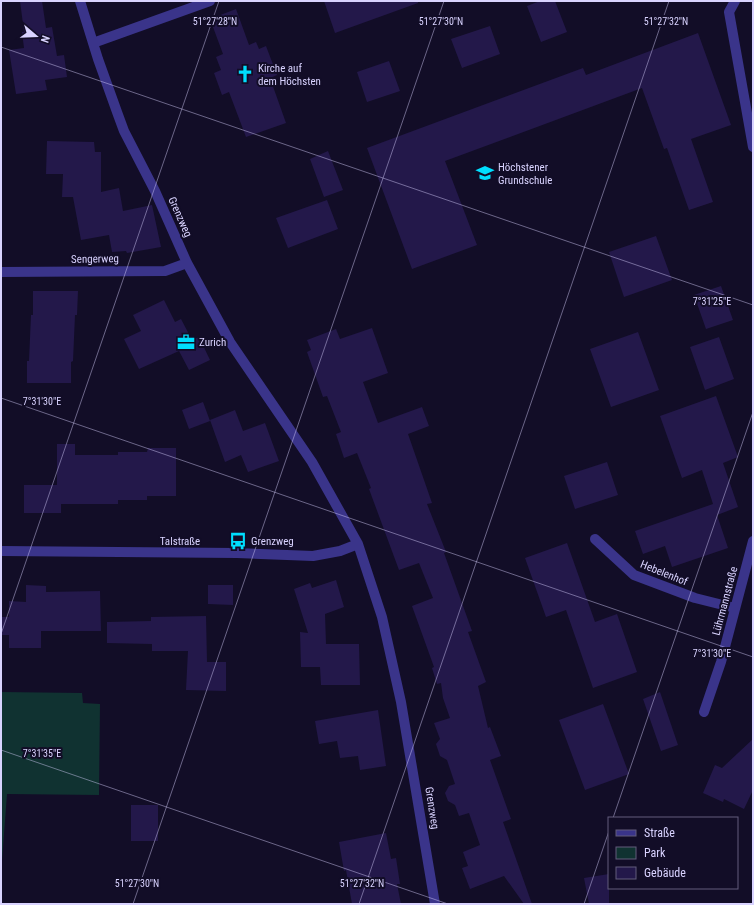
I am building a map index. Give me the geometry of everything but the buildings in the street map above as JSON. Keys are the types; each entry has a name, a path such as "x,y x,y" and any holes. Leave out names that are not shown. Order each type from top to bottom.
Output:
{"street":[{"name":"Grenzweg","path":"80,1 124,131 155,191 187,263 230,342 312,462 358,544 382,617 399,694 435,904"},
{"path":"93,43 210,1"},
{"path":"735,1 729,12 753,147"},
{"name":"Sengerweg","path":"1,272 165,270 187,263"},
{"name":"Hebelenhof","path":"595,539 634,575 695,598 734,608"},
{"name":"Lührmannstraße","path":"704,712 721,662 734,608 753,541"},
{"name":"Talstraße","path":"1,551 236,553 313,556 340,551 358,544"}],"green space":[{"path":"1,692 82,693 83,703 100,704 99,795 7,794 1,874"}],"place":[{"name":"Kirche auf dem Höchsten","path":"245,74"},
{"name":"Höchstener Grundschule","path":"485,173"},
{"name":"Zurich","path":"186,342"},
{"name":"Grenzweg","path":"238,541"}]}
